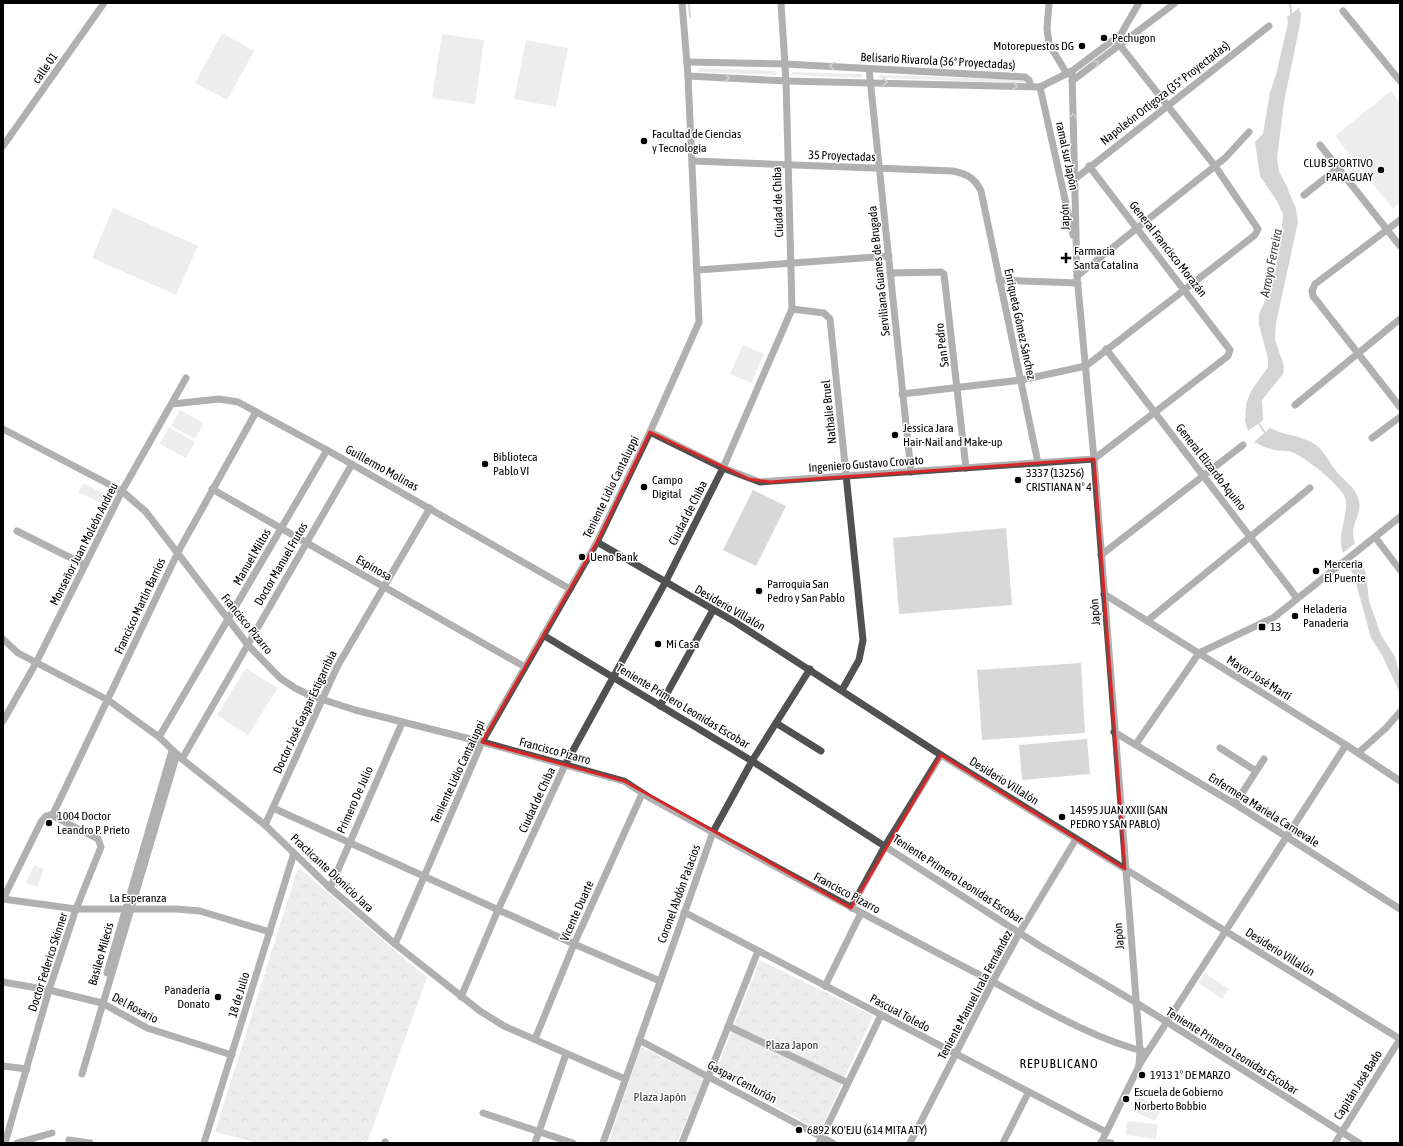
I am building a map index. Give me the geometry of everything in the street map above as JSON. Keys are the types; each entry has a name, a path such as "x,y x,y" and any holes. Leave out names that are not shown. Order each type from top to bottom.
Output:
{"street":[{"name":"calle 01","path":"3,146 104,3"},
{"name":"Teniente Lidio Cantaluppi","path":"395,944 482,742 597,542 650,432 699,322 693,161 682,3"},
{"name":"Ciudad de Chiba","path":"461,997 498,910 565,765 665,583 723,468 792,309 786,81 781,3"},
{"path":"1049,3 1049,44 1069,72"},
{"path":"1072,81 1117,42 1139,3"},
{"path":"1031,86 1040,87 1069,72 1175,3"},
{"path":"1343,11 1400,82"},
{"name":"Napoleón Ortigoza (35ª Proyectadas)","path":"1074,179 1269,26"},
{"path":"902,394 958,389 1021,380 1086,366 1255,235 1258,229 1215,166 1117,42"},
{"name":"Belisario Rivarola (36ª Proyectadas)","path":"687,62 784,64 1024,77 1029,80 1031,86 786,81 688,76"},
{"name":"Serviliana Guanes de Brugada","path":"869,69 911,472"},
{"name":"Japón","path":"1069,72 1072,81 1077,280 1094,459 1135,1002 1140,1050 1139,1066 1101,1142"},
{"name":"ramal sur Japón","path":"1040,87 1076,253"},
{"path":"999,280 1077,280 1137,228 1215,166 1249,132"},
{"path":"1320,145 1400,246"},
{"name":"35 Proyectadas","path":"693,161 788,166 953,171 967,174 976,181 981,191"},
{"name":"General Francisco Morazán","path":"1089,166 1229,346 1230,350 1228,356 1155,412"},
{"path":"1304,195 1338,168"},
{"name":"Enriqueta Gómez Sánchez","path":"981,191 1038,463"},
{"path":"1400,220 1315,284 1312,289 1313,296 1400,407"},
{"path":"698,270 889,256"},
{"name":"San Pedro","path":"890,273 941,272 944,274 966,468"},
{"name":"Nathalie Bruel","path":"792,309 824,313 830,319 863,640 859,660 842,690"},
{"path":"1294,405 1400,320"},
{"name":"General Elizardo Aquino","path":"1106,349 1298,598"},
{"name":"Monseñor Juan Moleón Andreu","path":"3,721 36,663 122,491 186,378"},
{"name":"Guillermo Molinas","path":"172,404 227,399 256,412 352,464 570,589"},
{"name":"Francisco Martín Barrios","path":"53,814 178,552 256,412"},
{"path":"1094,459 1155,412"},
{"path":"1372,438 1400,417"},
{"name":"Francisco Pizarro","path":"3,428 122,491 134,499 178,552 248,645 280,678 295,688 321,699 355,710 482,742 624,781 642,794 851,908 1102,1037 1148,1052"},
{"name":"Ingeniero Gustavo Crovato","path":"650,432 723,468 760,482 1094,459"},
{"path":"1101,555 1203,475 1243,446"},
{"name":"Manuel Miltos","path":"160,737 327,450"},
{"name":"Doctor Manuel Frutos","path":"177,755 248,645 352,464"},
{"path":"1147,621 1310,488"},
{"name":"Espinosa","path":"212,489 525,667"},
{"name":"Doctor José Gaspar Estigarribia","path":"265,825 321,699 337,667 430,508"},
{"path":"1136,744 1199,653 1262,624 1298,598 1400,517"},
{"path":"17,531 85,565"},
{"path":"1374,537 1400,570"},
{"name":"Desiderio Villalón","path":"597,542 810,669 941,755 1400,1039"},
{"name":"Mayor José Martí","path":"1104,594 1346,745 1400,781"},
{"path":"660,706 713,610"},
{"name":"Teniente Primero Leonidas Escobar","path":"543,635 752,761 1020,932 1135,1002 1359,1143"},
{"name":"Practicante Dionicio Jara","path":"3,639 18,653 108,700 160,737 177,755 265,825 330,888 395,944 461,997 504,1026 626,1079"},
{"name":"Coronel Abdón Palacios","path":"603,1143 713,832 752,761 810,669"},
{"path":"1358,753 1386,728 1400,712"},
{"name":"Primero De Julio","path":"330,888 349,841 402,722"},
{"path":"776,723 821,751"},
{"name":"Enfermera Mariela Carnevale","path":"1114,732 1235,804 1400,909"},
{"path":"1139,1066 1165,1022 1226,932 1346,745"},
{"path":"1220,748 1256,771"},
{"name":"Basileo Milecis","path":"82,1074 100,1003 128,908 177,755"},
{"path":"851,908 885,846 941,755"},
{"path":"1235,804 1264,759"},
{"name":"Vicente Duarte","path":"535,1039 574,944 642,794"},
{"path":"273,808 349,841 574,944 660,981"},
{"path":"3,899 41,822 46,816 53,814"},
{"name":"Doctor Federico Skinner","path":"5,1143 49,990 76,909 101,847 98,839 55,818 53,814"},
{"name":"Teniente Manuel Irala Fernández","path":"910,1143 993,981 1020,932 1076,839"},
{"name":"18 de Julio","path":"204,1143 294,853"},
{"name":"La Esperanza","path":"3,899 76,909 128,908 200,911 270,932"},
{"name":"Pascual Toledo","path":"684,912 955,1055 1106,1132"},
{"path":"825,986 862,913"},
{"path":"682,1143 758,951"},
{"name":"Del Rosario","path":"3,982 49,990 100,1003 147,1028 232,1055"},
{"path":"820,1140 881,1015"},
{"path":"728,1026 848,1083"},
{"name":"Capitán José Bado","path":"1335,1143 1400,1039"},
{"name":"Gaspar Centurión","path":"639,1040 708,1076 820,1140 833,1143"},
{"path":"535,1143 566,1054"},
{"path":"3,1066 27,1069"},
{"path":"1003,1143 1028,1093"},
{"path":"483,1113 573,1143"},
{"path":"17,1143 52,1134"},
{"path":"69,1140 90,1143"},
{"path":"1101,1142 1111,1143"}],"highlighted area":[{"path":"650,432 749,479 770,482 1094,459 1125,869 941,755 851,908 624,781 482,742 597,542"}],"green space":[{"path":"222,33 254,51 227,100 195,83"},
{"path":"442,34 484,40 475,104 432,98"},
{"path":"526,40 568,48 556,107 514,99"},
{"path":"700,68 775,71 777,73 775,75 699,72 698,70"},
{"path":"793,72 861,74 863,76 861,78 793,75 791,74"},
{"path":"878,76 1025,80 1027,83 880,78"},
{"name":"CLUB SPORTIVO PARAGUAY","path":"1391,91 1400,103 1400,203 1393,209 1335,136"},
{"path":"113,208 198,246 176,295 92,258"},
{"path":"743,345 764,354 751,383 730,374"},
{"path":"180,410 204,423 195,439 171,426"},
{"path":"169,427 195,442 186,458 160,444"},
{"path":"83,483 105,494 101,503 78,492"},
{"path":"753,490 786,506 756,566 723,550"},
{"path":"1006,528 1012,605 899,614 893,538"},
{"path":"1081,663 1085,733 982,740 977,670"},
{"path":"246,668 278,688 248,735 217,715"},
{"path":"1087,739 1090,774 1022,780 1019,745"},
{"path":"34,865 44,869 37,887 26,883"},
{"path":"300,869 427,978 367,1143 258,1143 215,1132 297,871"},
{"name":"Plaza Japon","path":"760,960 873,1016 820,1131 715,1073"},
{"path":"1205,973 1229,989 1222,999 1198,983"},
{"name":"Plaza Japón","path":"641,1047 704,1078 677,1143 608,1143"},
{"path":"1138,1097 1162,1108 1155,1121 1131,1110"},
{"path":"1127,1121 1158,1124 1156,1139 1126,1135"}],"shaded area":[{"path":"1299,8 1301,14 1300,24 1284,102 1277,158 1279,171 1296,209 1298,222 1276,323 1275,340 1284,366 1283,374 1262,400 1263,420 1248,431 1245,421 1246,404 1251,391 1268,367 1268,358 1259,325 1259,314 1270,290 1277,263 1283,214 1277,201 1260,176 1255,142 1263,134 1270,92 1276,75 1288,23 1287,17"},
{"path":"1270,428 1306,440 1323,451 1337,472 1350,485 1358,496 1359,512 1353,531 1355,543 1343,553 1341,540 1346,508 1344,495 1332,481 1315,466 1298,455 1290,451 1271,449 1254,442"},
{"path":"1360,559 1366,574 1369,601 1381,635 1395,657 1400,675 1400,693 1382,655 1371,638 1356,583 1350,567"}],"waterway":[{"path":"689,3 690,17"},
{"name":"Arroyo Ferreira","path":"1289,3 1291,7 1291,15"},
{"name":"Arroyo Ferreira","path":"1258,423 1266,434"}],"place":[{"name":"Pechugon","path":"1104,38"},
{"name":"Motorepuestos DG","path":"1082,46"},
{"name":"Facultad de Ciencias y Tecnología","path":"644,141"},
{"name":"CLUB SPORTIVO PARAGUAY","path":"1381,170"},
{"name":"Farmacia Santa Catalina","path":"1066,258"},
{"name":"Jessica Jara Hair-Nail and Make-up","path":"895,435"},
{"name":"Biblioteca Pablo VI","path":"485,464"},
{"name":"3337 (13256) CRISTIANA Nº 4","path":"1018,480"},
{"name":"Campo Digital","path":"644,487"},
{"name":"Ueno Bank","path":"582,557"},
{"name":"Merceria El Puente","path":"1316,571"},
{"name":"Parroquia San Pedro y San Pablo","path":"759,591"},
{"name":"Heladeria Panaderia","path":"1295,616"},
{"name":"13","path":"1262,627"},
{"name":"Mi Casa","path":"658,644"},
{"name":"14595 JUAN XXIII (SAN PEDRO Y SAN PABLO)","path":"1062,817"},
{"name":"1004 Doctor Leandro P. Prieto","path":"49,823"},
{"name":"Panadería Donato","path":"218,997"},
{"name":"1913 1º DE MARZO","path":"1142,1075"},
{"name":"Escuela de Gobierno Norberto Bobbio","path":"1126,1099"},
{"name":"6892 KO'EJU (614 MITA ATY)","path":"799,1130"}],"district":[{"name":"REPUBLICANO","path":"1059,1063"}]}
